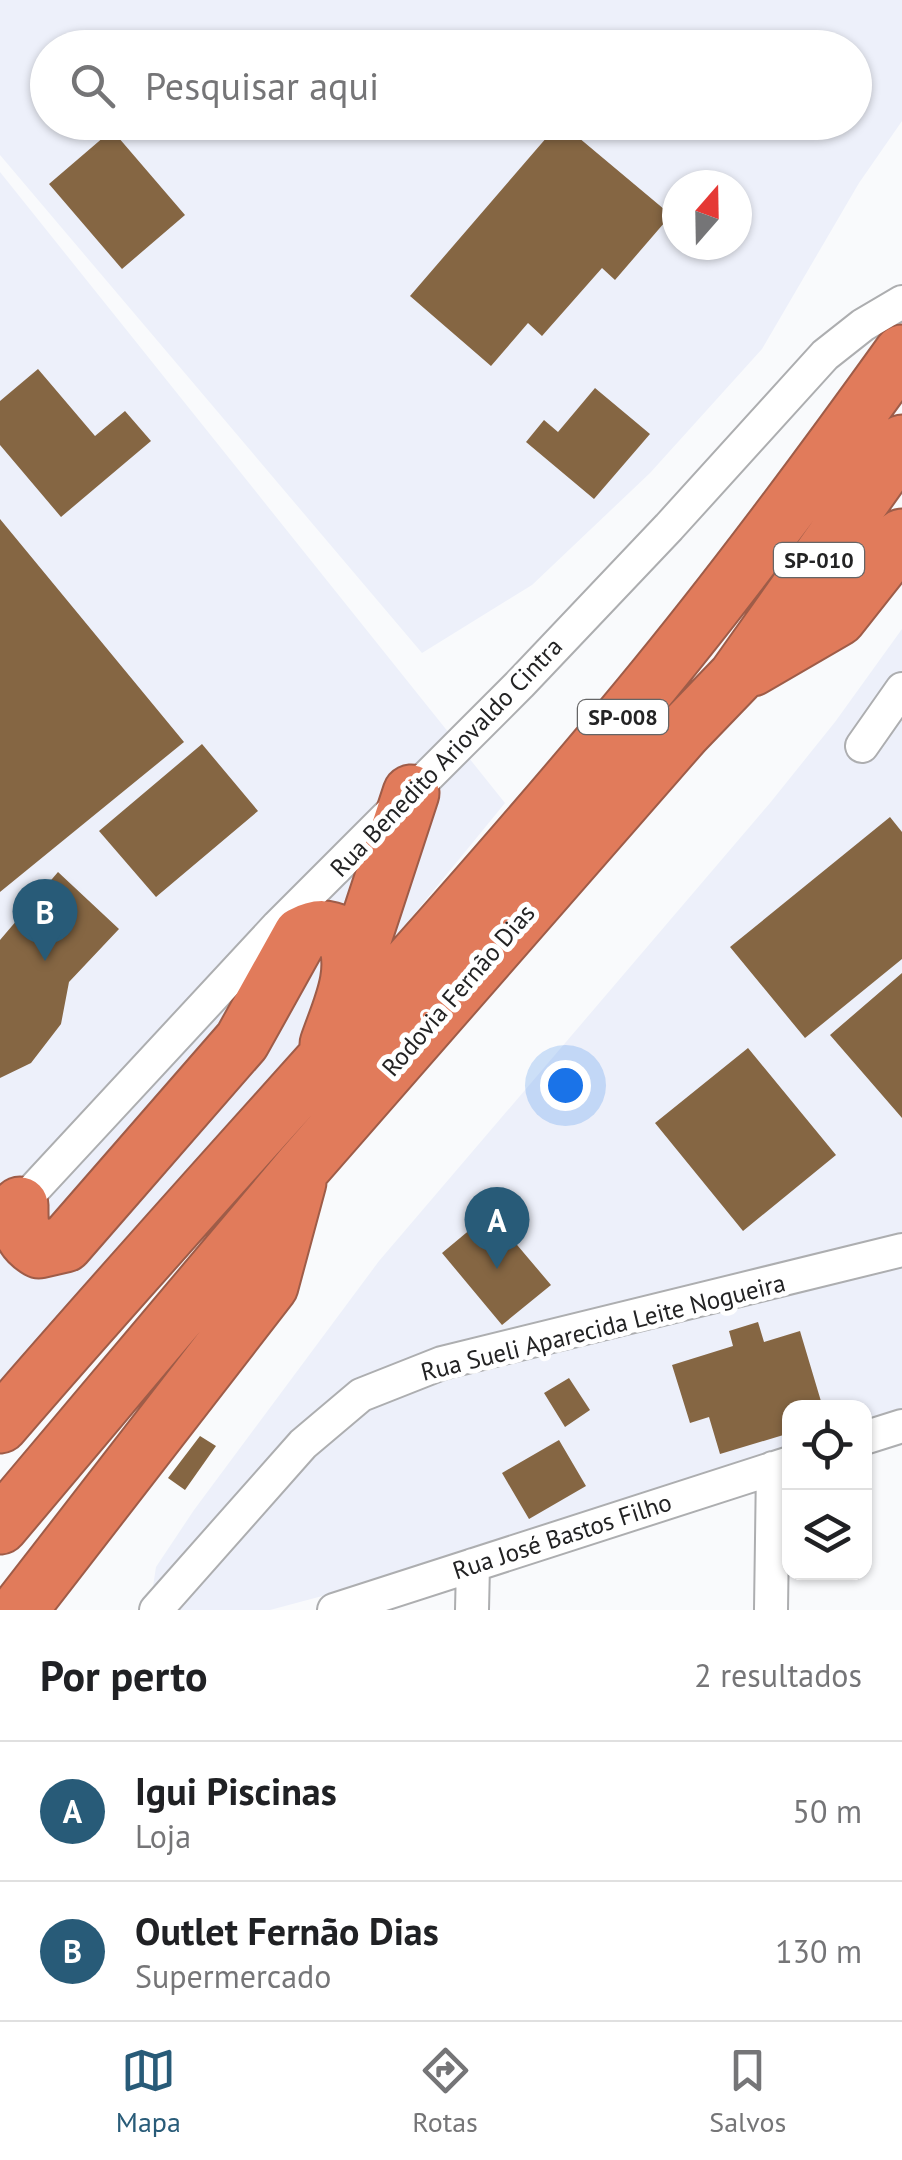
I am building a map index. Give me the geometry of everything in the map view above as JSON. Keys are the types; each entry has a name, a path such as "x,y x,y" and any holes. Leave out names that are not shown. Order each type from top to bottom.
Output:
{"highway":[{"name":"SP-008","path":"0,1425 322,1064 641,696 748,562 902,353"},
{"name":"Rodovia Fernão Dias","path":"0,1526 301,1169 683,732 736,677 902,444"},
{"name":"SP-008","path":"736,677 838,618 902,537"},
{"path":"322,1064 411,794"},
{"path":"10,1215 27,1243 39,1250 65,1244 242,1041 301,936 313,928 328,927 344,935 350,948 350,980"},
{"path":"39,1601 270,1286 301,1169"}],"street":[{"name":"Rua Benedito Ariovaldo Cintra","path":"10,1215 278,926 669,527 825,355 863,325 902,302"},
{"path":"862,746 902,689"},
{"name":"Rua Sueli Aparecida Leite Nogueira","path":"156,1610 303,1444 361,1395 442,1363 902,1250"},
{"path":"872,1435 902,1426"},
{"path":"771,1610 781,1465"},
{"name":"Rua José Bastos Filho","path":"334,1610 781,1465"},
{"path":"472,1610 474,1565"}],"shaded area":[{"path":"0,0 902,0 902,121 859,183 762,349 650,473 532,585 422,653 0,155"},
{"path":"0,172 505,803 326,1022 0,1406"},
{"path":"902,629 902,1418 872,1429 872,1400 782,1400 782,1457 483,1553 270,1610 164,1610 152,1593 156,1567 379,1261 835,722"}],"building":[{"path":"100,140 121,140 185,215 122,269 49,184"},
{"path":"544,140 581,140 662,207 662,225 615,280 602,268 542,336 528,323 491,366 410,296"},
{"path":"38,369 95,436 125,411 151,441 61,517 0,445 0,401"},
{"path":"595,388 650,434 594,499 526,442 544,420 558,432"},
{"path":"0,519 184,742 0,892"},
{"path":"202,744 258,811 156,897 99,831"},
{"path":"890,817 902,832 902,959 805,1038 730,947"},
{"path":"58,872 119,929 69,982 61,1024 31,1063 0,1078 0,940"},
{"path":"902,973 902,1118 830,1035"},
{"path":"748,1048 836,1155 743,1231 655,1123"},
{"path":"490,1213 551,1285 502,1325 442,1253"},
{"path":"758,1322 764,1342 800,1331 821,1400 782,1400 782,1435 720,1454 709,1417 690,1423 672,1365 733,1346 729,1331"},
{"path":"569,1378 590,1410 565,1427 544,1393"},
{"path":"200,1436 216,1446 185,1490 168,1478"},
{"path":"559,1440 586,1486 529,1519 502,1473"}],"place":[{"name":"Outlet Fernão Dias","path":"45,961"},
{"name":"Igui Piscinas","path":"497,1269"}]}
